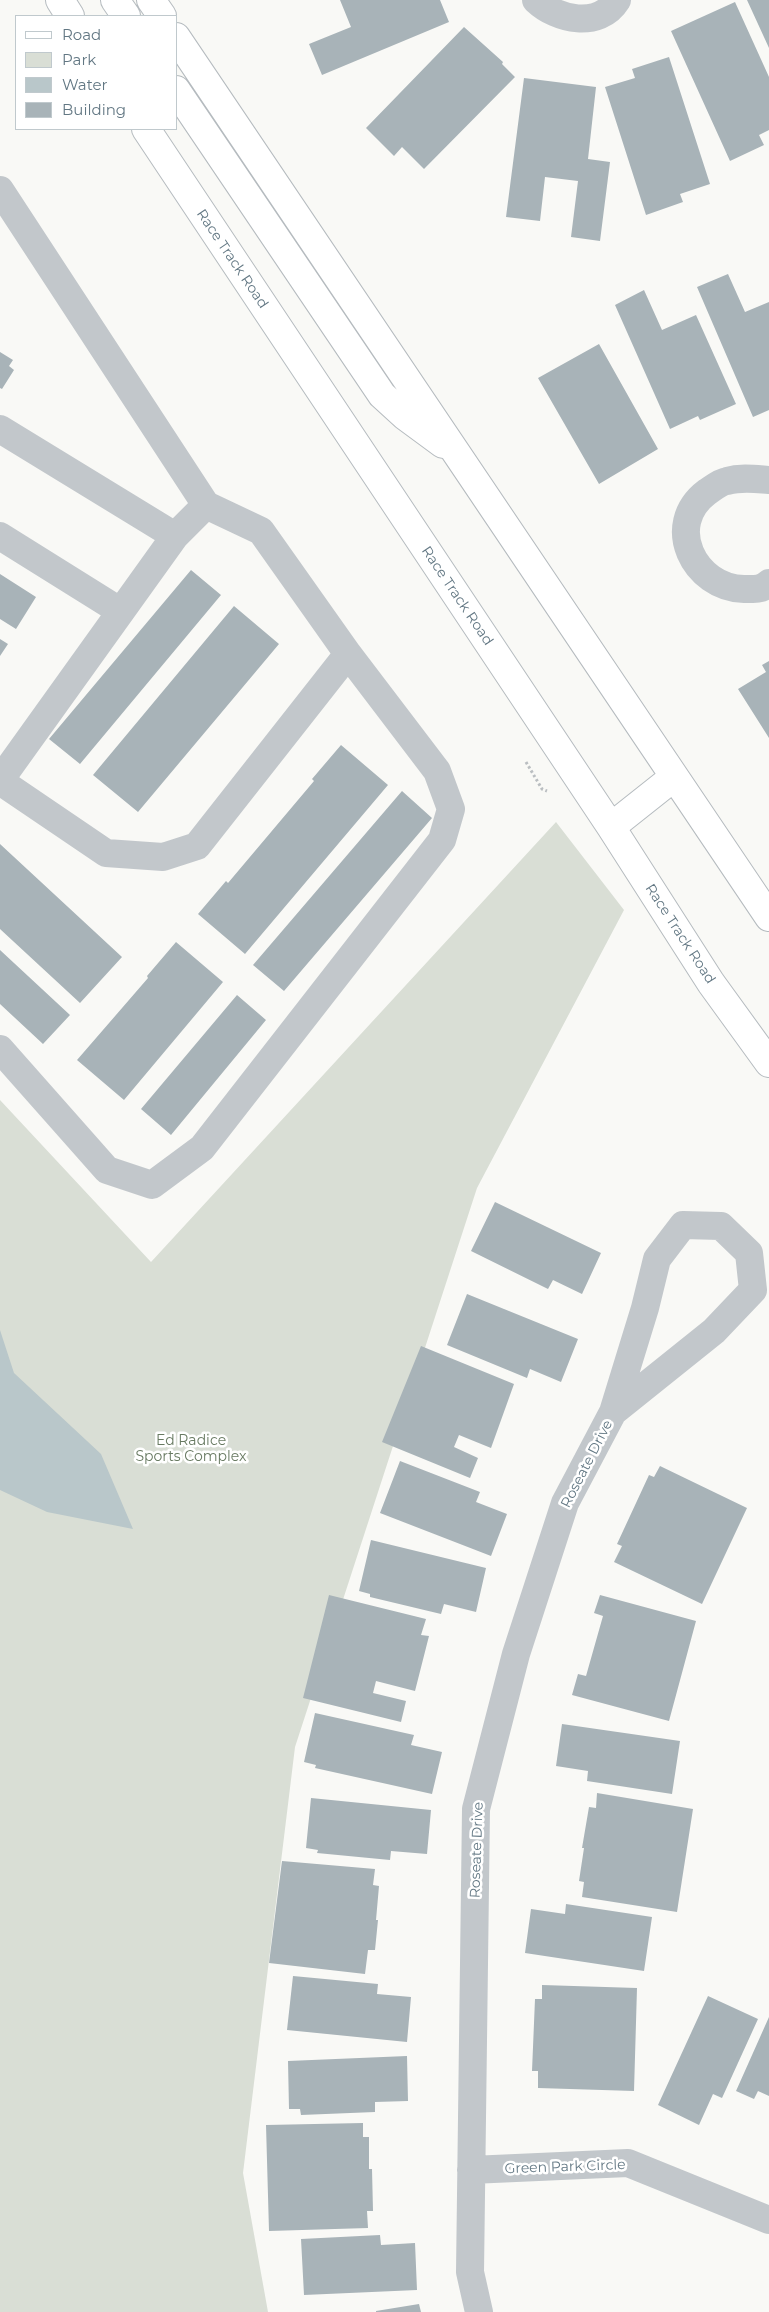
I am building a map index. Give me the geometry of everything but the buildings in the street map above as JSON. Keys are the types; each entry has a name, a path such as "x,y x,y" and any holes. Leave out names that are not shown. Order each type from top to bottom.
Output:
{"main road":[{"path":"60,0 69,15"},
{"path":"116,0 125,15"},
{"path":"151,0 161,15"},
{"path":"178,40 769,917"},
{"path":"178,93 382,395 405,416 458,455"},
{"name":"Race Track Road","path":"147,130 612,827 711,983 769,1063"},
{"path":"612,827 674,777"}],"street":[{"path":"536,0 546,9 570,18 592,18 613,6 617,0"},
{"path":"0,190 206,505 261,531 348,654 437,771 452,809 442,840 202,1148 152,1184 108,1170 0,1049"},
{"path":"0,429 174,536"},
{"path":"769,480 746,478 726,481 710,490 696,501 692,508 688,516 686,536 690,555 700,568 716,583 735,589 762,589 769,583"},
{"path":"206,505 174,536 0,781 106,853 163,858 198,846 348,654"},
{"path":"0,536 120,611"},
{"name":"Roseate Drive","path":"480,2312 470,2272 476,1808 516,1654 566,1503 613,1412 645,1308 656,1259 683,1225 721,1226 749,1252 753,1290 714,1330 613,1412"},
{"name":"Green Park Circle","path":"471,2170 628,2163 769,2220"}],"green space":[{"name":"Ed Radice Sports Complex","path":"556,822 624,910 477,1188 295,1747 243,2173 268,2312 0,2312 0,1100 151,1262"}],"water":[{"path":"0,1330 14,1373 101,1454 133,1529 47,1512 0,1490"}]}
